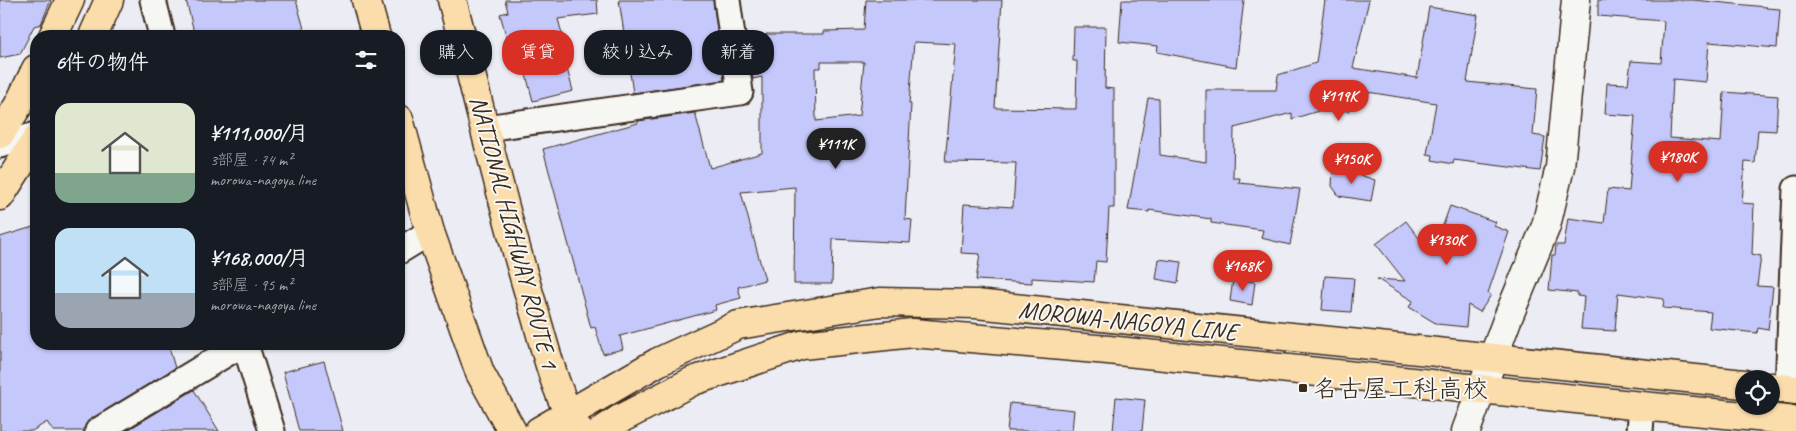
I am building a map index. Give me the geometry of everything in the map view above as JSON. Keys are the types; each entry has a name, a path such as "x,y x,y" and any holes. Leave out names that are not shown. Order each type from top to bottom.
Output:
{"main road":[{"path":"56,30 70,0"},
{"path":"96,30 110,0"},
{"path":"366,0 374,30"},
{"name":"NATIONAL HIGHWAY ROUTE 1","path":"452,0 486,128 514,246 545,349 573,423"},
{"path":"1466,431 1546,226 1560,167 1576,0"},
{"path":"0,134 18,106 30,81"},
{"path":"405,141 430,232 480,374 512,431"},
{"path":"0,196 30,149"},
{"name":"MOROWA-NAGOYA LINE","path":"539,431 573,423 658,362 738,325 880,302 976,304 1735,383"},
{"name":"MOROWA-NAGOYA LINE","path":"602,431 620,419 693,381 802,345 912,333 1108,350 1481,389 1641,419 1796,421"}],"street":[{"path":"153,0 160,30"},
{"path":"486,128 740,92 727,0"},
{"path":"0,145 30,137"},
{"path":"1785,388 1796,188"},
{"path":"405,247 430,232"},
{"path":"98,431 233,350"},
{"path":"245,350 272,431"}],"building":[{"path":"0,0 51,0 41,24 34,26 30,30 30,34 20,54 0,58"},
{"path":"186,0 296,0 304,30 194,30"},
{"path":"505,0 597,0 598,14 558,19 561,30 504,30 500,14 508,12"},
{"path":"619,0 713,0 717,30 702,30 702,75 723,75 724,80 633,93 630,75 692,75 692,30 624,30"},
{"path":"866,0 1002,0 995,108 1076,109 1077,61 1073,61 1074,27 1106,27 1105,88 1114,89 1114,208 1109,208 1106,262 1096,261 1094,282 1032,278 1032,283 976,280 980,254 961,253 964,204 1013,207 1016,163 945,162 956,44 914,42 909,104 911,104 905,219 912,220 910,243 833,239 832,284 794,284 795,187 741,192 765,280 738,287 741,298 715,305 716,310 620,336 623,349 603,354 595,327 591,328 543,149 638,123 638,121 695,113 710,168 762,153 762,77 753,79 752,75 774,75 774,34 824,34 824,31 864,30","holes":["821,62 864,62 859,116 816,121 815,68 821,68"]},
{"path":"1122,0 1244,0 1236,67 1157,52 1158,46 1119,42"},
{"path":"1325,0 1369,0 1353,68 1417,78 1429,7 1478,15 1467,82 1537,89 1533,135 1545,137 1540,171 1454,160 1453,164 1432,160 1433,155 1427,154 1436,103 1355,90 1354,107 1349,107 1349,111 1325,109 1292,119 1292,113 1234,128 1233,178 1240,178 1239,183 1300,189 1290,245 1261,238 1263,230 1211,223 1211,219 1149,210 1149,212 1128,210 1148,98 1159,99 1160,155 1206,162 1206,90 1276,90 1278,75 1316,63"},
{"path":"1598,0 1693,0 1780,9 1777,48 1709,42 1706,82 1673,79 1670,138 1721,142 1724,92 1778,96 1776,131 1758,130 1755,163 1745,162 1742,203 1754,204 1752,254 1761,256 1757,286 1773,287 1768,330 1758,328 1757,333 1709,328 1711,312 1663,308 1664,299 1618,293 1615,331 1581,329 1584,297 1578,296 1578,293 1549,290 1552,255 1555,255 1556,245 1564,245 1568,218 1604,223 1608,189 1629,191 1635,116 1605,114 1607,83 1628,84 1631,61 1661,63 1664,21 1598,16"},
{"path":"526,75 569,75 573,91 533,101"},
{"path":"1333,166 1375,180 1371,201 1339,196 1332,186"},
{"path":"1450,206 1496,222 1494,226 1509,232 1488,293 1491,295 1480,312 1468,305 1466,327 1437,324 1409,307 1413,301 1377,279 1405,281 1376,244 1406,221 1432,255"},
{"path":"30,228 30,350 170,350 175,368 91,419 86,424 84,431 53,431 47,422 32,431 0,431 0,237"},
{"path":"1159,259 1181,262 1178,283 1156,279"},
{"path":"1325,276 1354,278 1351,312 1322,310"},
{"path":"1233,279 1255,282 1252,305 1230,301"},
{"path":"324,361 343,431 299,431 283,372"},
{"path":"194,390 219,431 126,431"},
{"path":"1116,397 1145,400 1142,431 1113,431"},
{"path":"1010,403 1074,410 1072,431 1007,431"}],"place":[{"name":"名古屋工科高校","path":"1303,388"}]}
